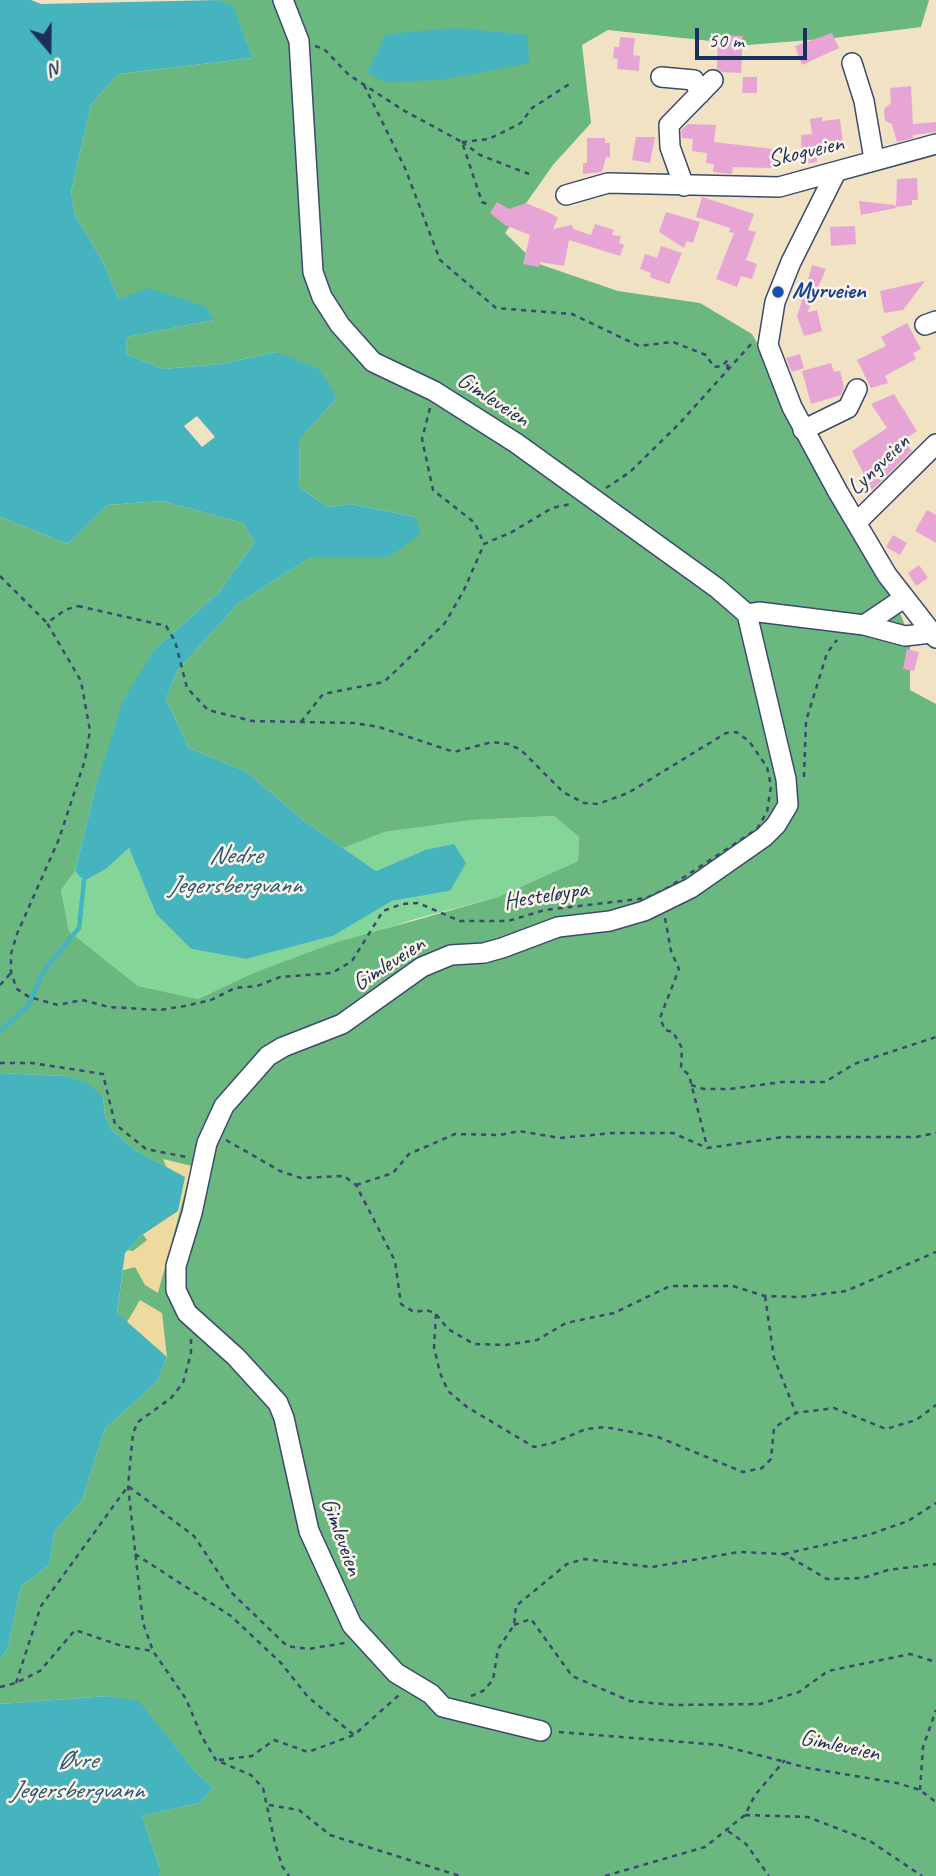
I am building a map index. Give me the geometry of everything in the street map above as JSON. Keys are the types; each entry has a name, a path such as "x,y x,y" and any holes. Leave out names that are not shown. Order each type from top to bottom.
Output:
{"street":[{"name":"Gimleveien","path":"284,0 299,41 311,245 316,282 340,324 367,356 405,379 434,391 516,443 747,614"},
{"path":"852,63 863,101 874,159"},
{"path":"661,77 694,80 706,87 669,125 667,135 684,186"},
{"name":"Skogveien","path":"566,195 608,183 779,187 936,144"},
{"path":"836,172 791,262 770,321 771,356 803,430 904,598 934,636"},
{"path":"803,430 848,408 856,389"},
{"name":"Lyngveien","path":"857,522 936,444"},
{"path":"864,625 904,598"},
{"path":"788,805 786,779 747,614 759,612 864,625 905,636 934,636"},
{"name":"Gimleveien","path":"541,1731 443,1707 431,1694 396,1673 359,1633 316,1550 278,1403 236,1357 187,1313 176,1290 175,1273 203,1160 211,1132 224,1106 268,1056 283,1047 342,1024 422,967 451,955 484,953 558,928 610,921 662,905 764,838 788,805"}],"path":[{"path":"299,41 324,49 349,75 402,110 462,142 480,155 529,174"},
{"path":"462,142 489,139 520,123 532,108 571,83"},
{"path":"364,85 405,168 440,260 496,308 572,314 639,346 673,342 706,355 714,367 722,366 728,360 727,372"},
{"path":"462,142 482,202 487,204"},
{"path":"301,722 323,694 384,682 445,623 464,590 484,544 512,533 552,508 589,499 630,472 727,372 752,342"},
{"path":"434,391 422,439 433,491 475,523 484,544"},
{"path":"0,576 47,623 81,681 90,731 85,760 59,839 17,934 11,973 0,985"},
{"name":"Hesteløypa","path":"11,973 17,989 29,997 58,1005 82,1000 109,1007 159,1010 211,1000 235,988 257,986 280,977 332,973 352,961 383,911 402,904 418,903 460,921 508,922 545,910 647,898 669,887 757,828 767,811 771,786 767,767 749,741 736,732 726,733 628,793 598,804 584,803 563,792 521,750 508,744 492,742 454,752 379,727 354,723 253,721 208,710 187,688 184,667 175,641 166,626 78,606 65,610 47,623"},
{"path":"788,805 798,794 804,778 806,721 827,653 843,635 864,625"},
{"path":"662,905 671,951 679,969 660,1018 665,1030 673,1032 682,1048 681,1068 689,1075 707,1148"},
{"path":"691,1085 704,1089 730,1089 782,1082 825,1082 853,1064 936,1037"},
{"path":"0,1063 32,1063 103,1074 109,1088 110,1112 115,1124 146,1149 203,1160"},
{"path":"356,1185 393,1173 409,1154 455,1134 500,1135 519,1130 560,1138 612,1133 673,1133 707,1148 783,1138 916,1138 936,1133"},
{"path":"211,1132 280,1171 301,1178 344,1176 356,1185 395,1261 401,1304 414,1312 427,1310 436,1314 448,1329 474,1344 506,1345 537,1339 566,1323 614,1313 670,1286 733,1286 765,1296 800,1297 846,1291 936,1252"},
{"path":"765,1296 774,1358 796,1413"},
{"path":"187,1313 191,1353 183,1383 171,1398 138,1422 133,1433 128,1486 143,1623 153,1651 186,1699 202,1737 216,1760 251,1775 263,1788 275,1843 282,1866 289,1876"},
{"path":"436,1314 434,1347 440,1373 448,1391 467,1407 534,1447 553,1443 586,1429 605,1427 658,1437 743,1472 762,1468 771,1460 774,1428 796,1413 834,1408 886,1429 916,1420 936,1405"},
{"path":"128,1486 194,1536 232,1593 287,1646 308,1649 348,1642 359,1633"},
{"path":"16,1683 41,1606 128,1486"},
{"path":"443,1707 483,1691 492,1680 498,1649 514,1625 516,1606 567,1564 584,1559 652,1567 739,1552 784,1554 867,1535 908,1521 936,1503"},
{"path":"784,1554 827,1579 863,1578 888,1570 936,1564"},
{"path":"135,1555 162,1569 231,1616 282,1663 308,1697 354,1735"},
{"path":"514,1625 531,1619 572,1676 630,1701 674,1705 760,1704 799,1692 828,1671 910,1654 936,1662"},
{"path":"0,1687 16,1683 40,1671 75,1630 122,1646 153,1651"},
{"path":"216,1760 252,1756 274,1740 308,1752 354,1735 413,1685"},
{"path":"920,1790 923,1746 936,1710"},
{"name":"Gimleveien","path":"541,1731 696,1742 920,1790 936,1802"},
{"path":"605,1876 705,1847 745,1815 755,1795 785,1760"},
{"path":"268,1805 299,1810 330,1835 460,1876"},
{"path":"745,1815 808,1817 870,1842 922,1876"},
{"path":"728,1831 746,1844 769,1876"}],"green space":[{"path":"218,0 929,0 921,27 834,38 748,45 608,30 582,45 591,123 553,165 505,233 536,263 618,291 700,303 752,334 880,561 910,639 910,690 936,704 936,1876 159,1876 161,1871 142,1816 200,1803 213,1788 195,1771 139,1702 108,1696 0,1704 0,1658 7,1651 21,1586 49,1565 55,1531 82,1500 105,1429 157,1382 167,1357 117,1314 125,1253 142,1235 178,1211 185,1177 135,1150 112,1130 105,1116 103,1097 64,1076 0,1073 0,517 68,544 107,505 162,501 243,523 255,542 219,592 153,651 96,786 75,871 61,890 69,931 138,986 198,999 251,974 331,944 498,897 578,861 579,837 554,816 472,820 385,832 343,848 303,820 247,772 189,748 166,699 177,671 238,604 311,557 388,557 416,517 351,504 328,507 299,487 300,439 337,398 276,352 221,364 163,369 126,354 127,337 214,320 119,299 102,260 75,215 71,192 91,105 118,74 253,58 233,6","holes":["386,34 442,80 416,80"]},
{"path":"554,816 579,837 578,861 498,897 415,919 251,974 198,999 138,986 69,931 61,890 75,871 84,881 106,869 129,848 156,914 191,949 246,959 333,936 392,901 451,891 425,850 376,871 343,848 385,832 472,820"}],"sand":[{"path":"163,1159 192,1166 158,1293 145,1285 135,1267 113,1273 113,1248 133,1251 147,1240 140,1230 176,1189"},
{"path":"140,1300 162,1313 167,1357 127,1322"}],"water":[{"name":"Nedre Jegersbergvann","path":"0,0 31,0 41,4 218,0 233,5 253,58 118,74 91,105 71,192 75,215 102,260 119,299 149,288 206,307 214,320 127,337 126,354 163,369 221,364 276,352 319,369 337,398 300,439 299,487 328,507 351,504 416,517 420,535 388,557 311,557 238,604 177,671 166,699 189,748 247,772 303,820 376,871 425,850 454,844 466,863 450,891 392,901 333,936 246,959 191,949 156,914 129,848 106,869 84,881 75,871 96,786 123,701 153,651 219,592 255,542 243,523 162,501 107,505 68,544 0,517","holes":["197,416 215,437 202,447 184,426"]},
{"path":"458,28 528,35 529,63 442,80 385,82 367,72 386,34"},
{"path":"0,1073 64,1076 86,1082 103,1097 105,1116 112,1130 135,1150 185,1177 178,1211 142,1235 125,1253 117,1313 167,1357 157,1382 105,1429 82,1500 55,1531 49,1565 21,1586 7,1651 0,1658"},
{"name":"Øvre Jegersbergvann","path":"108,1696 139,1701 195,1771 213,1788 200,1803 142,1816 161,1871 159,1876 0,1876 0,1704"}],"building":[{"path":"832,33 839,48 802,65 795,46"},
{"path":"718,35 743,36 741,73 722,72 717,69"},
{"path":"620,37 635,38 633,55 640,56 639,71 617,69 618,59 613,58 614,47 619,47"},
{"path":"743,77 757,77 757,93 742,93"},
{"path":"911,86 913,124 936,122 936,132 913,135 913,138 897,142 892,124 885,121 884,109 891,103 890,88"},
{"path":"822,117 822,121 840,119 843,143 815,147 817,162 802,164 801,135 812,134 810,119"},
{"path":"688,124 716,125 714,142 774,149 771,168 733,167 732,174 713,172 714,164 706,163 707,153 692,151 693,139 682,138 681,130"},
{"path":"636,137 655,137 650,163 632,160"},
{"path":"587,138 605,138 605,143 610,143 610,157 606,157 602,172 583,174 583,163 587,163"},
{"path":"917,178 918,200 912,200 912,205 896,207 897,179"},
{"path":"702,197 754,214 748,230 756,232 746,260 757,264 752,279 741,276 737,287 716,279 734,233 729,232 730,228 696,217"},
{"path":"859,201 895,205 896,208 861,215"},
{"path":"497,202 509,209 526,203 552,214 558,218 553,229 572,225 573,229 591,235 595,224 614,230 612,235 621,236 619,243 624,245 620,256 569,240 564,266 540,262 539,267 523,264 530,235 505,225 490,213"},
{"path":"666,212 700,222 693,243 687,241 684,248 659,232"},
{"path":"855,226 856,244 831,246 830,227"},
{"path":"661,246 682,253 669,284 650,277 651,273 640,269 645,254 657,258"},
{"path":"812,265 826,269 807,313 817,310 822,331 804,336 797,316 802,301 797,299 803,286 806,287"},
{"path":"925,281 903,310 884,313 880,291"},
{"path":"907,323 921,349 913,353 916,359 885,376 888,383 871,388 857,360 886,346 881,337"},
{"path":"800,354 804,368 792,372 786,358"},
{"path":"831,363 834,372 840,371 844,387 841,395 811,404 802,371"},
{"path":"894,394 917,431 903,440 912,451 872,490 852,451 887,428 871,404"},
{"path":"927,510 936,515 936,543 915,531"},
{"path":"893,535 907,543 900,555 886,547"},
{"path":"919,565 928,578 916,586 908,573"},
{"path":"907,649 919,652 914,671 903,669"}],"waterway":[{"path":"0,1031 29,1005 43,972 79,928 84,881"}],"place":[{"name":"Myrveien","path":"778,292"}]}
